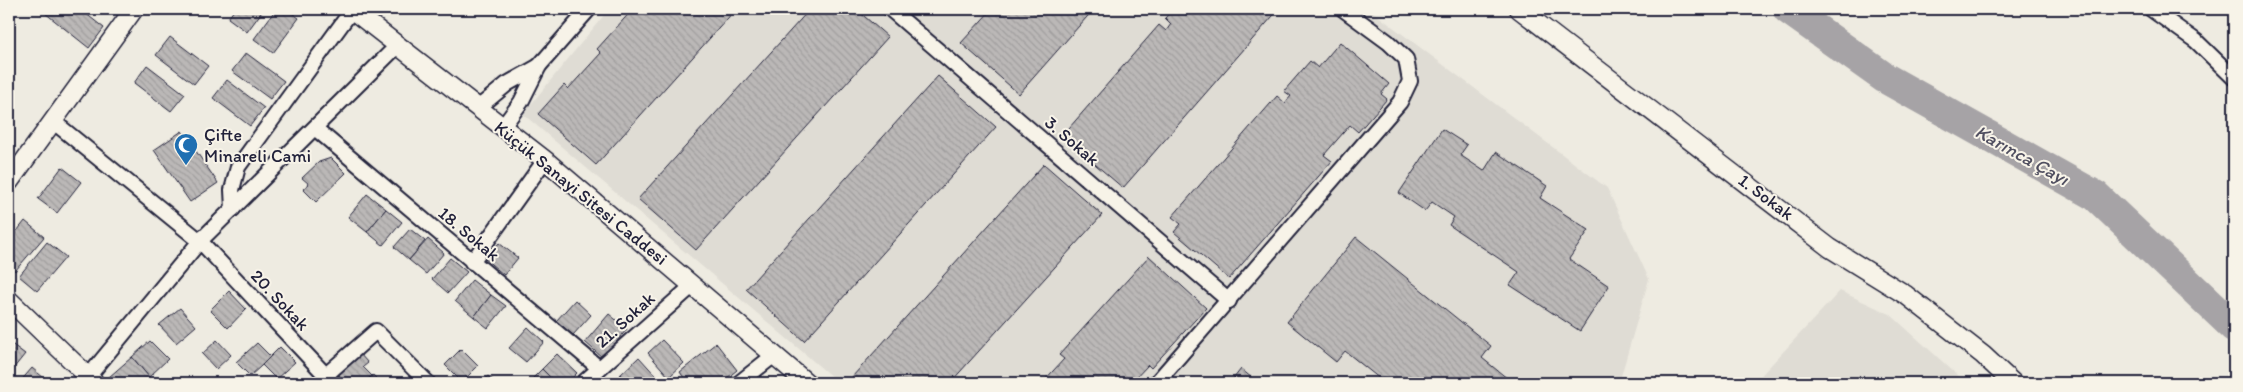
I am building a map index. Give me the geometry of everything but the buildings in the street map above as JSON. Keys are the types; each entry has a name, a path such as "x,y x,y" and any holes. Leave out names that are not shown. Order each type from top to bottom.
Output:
{"street":[{"path":"9,182 134,9"},
{"path":"233,209 232,190 238,167 352,9"},
{"name":"Küçük Sanayi Sitesi Caddesi","path":"352,9 545,160 807,383"},
{"path":"502,128 521,102 539,66 589,9"},
{"name":"3. Sokak","path":"890,9 1229,301"},
{"path":"1156,383 1400,102 1410,81 1406,59 1388,42 1343,9"},
{"name":"1. Sokak","path":"1520,9 1830,248 1906,295 1983,355 2013,383"},
{"path":"2151,9 2196,41 2234,78"},
{"path":"9,300 89,381 200,242 316,129 397,46"},
{"path":"478,108 506,84 539,66"},
{"name":"20. Sokak","path":"54,122 200,242 330,379"},
{"name":"18. Sokak","path":"316,129 599,368"},
{"path":"472,262 545,160"},
{"name":"21. Sokak","path":"583,383 692,286"},
{"path":"330,379 376,330 428,383"},
{"path":"739,383 773,356"}],"shaded area":[{"path":"609,9 1369,9 1607,188 1649,279 1619,383 839,383 523,114"},
{"path":"1840,291 1890,314 1966,383 1754,383"}],"waterway":[{"name":"Karınca Çayı","path":"1788,9 1885,78 2096,196 2234,327"}],"place":[{"name":"Çifte Minareli Cami","path":"186,166"}]}
